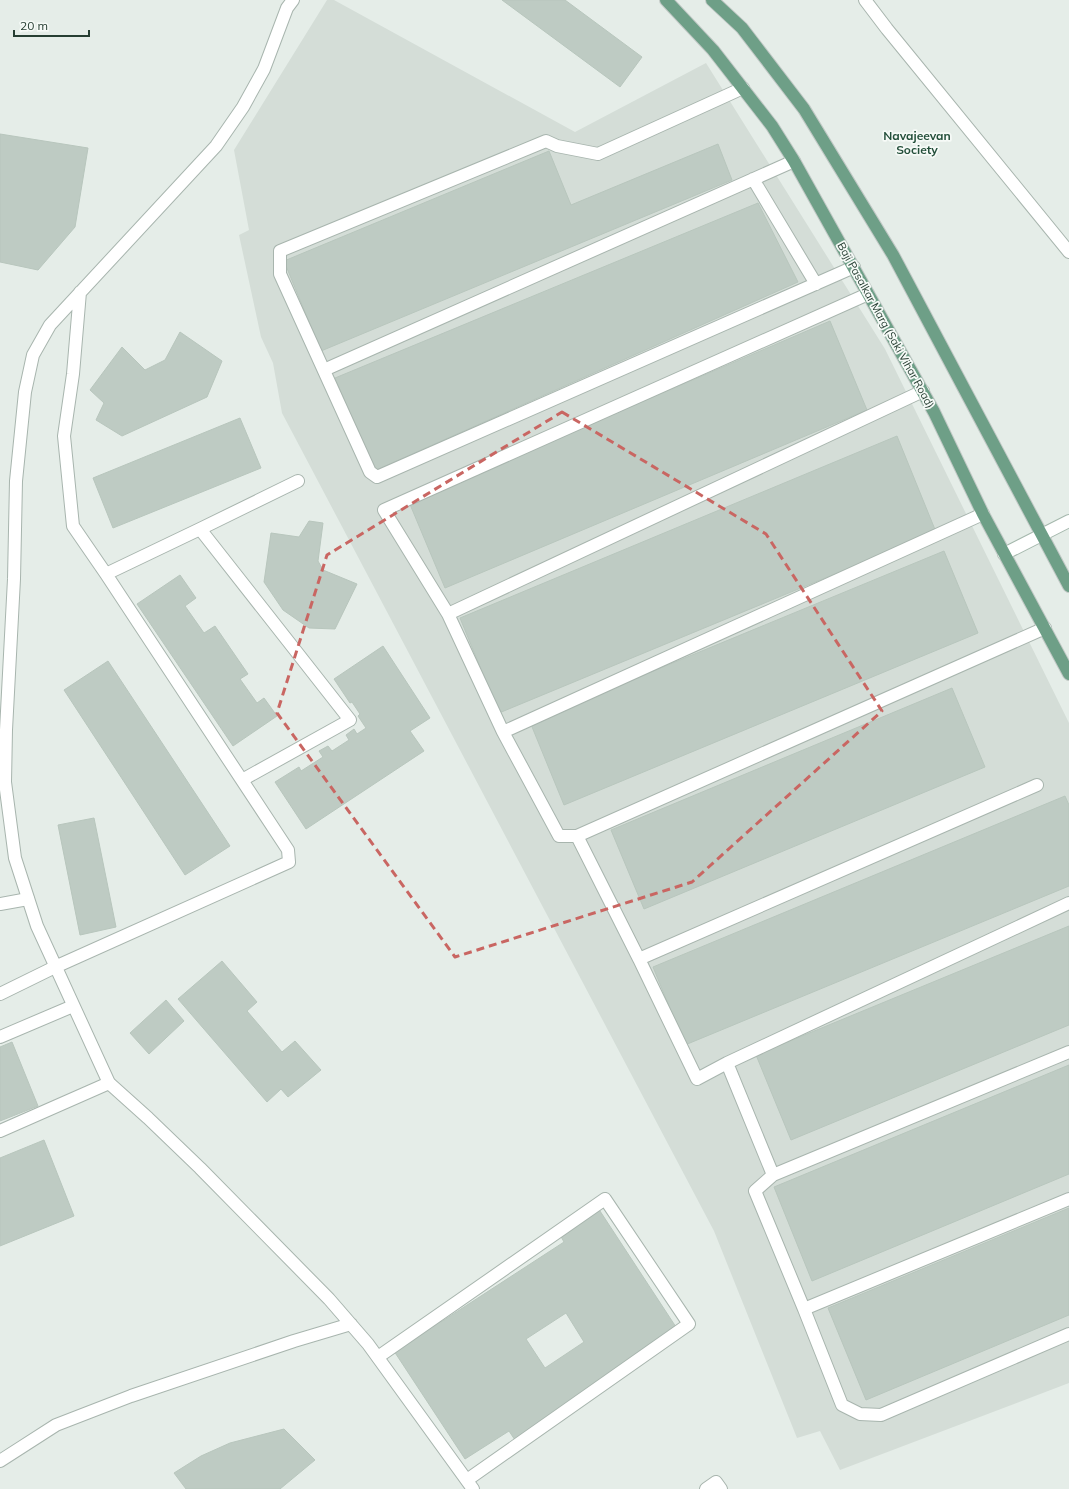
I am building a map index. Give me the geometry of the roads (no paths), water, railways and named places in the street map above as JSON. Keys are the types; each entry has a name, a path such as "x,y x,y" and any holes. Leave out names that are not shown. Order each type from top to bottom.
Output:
{"main road":[{"name":"Baji Pasalkar Marg (Saki Vihar Road)","path":"666,0 713,50 772,126 794,161 923,391 983,514 1069,674"},
{"path":"712,0 742,28 804,109 893,255 1069,586"}],"street":[{"path":"293,0 287,8 264,69 243,106 216,146 50,325 33,355 25,392 16,481 14,579 6,730 5,782 15,858 36,926 109,1083 200,1168 330,1299 378,1357 470,1484 689,1324 605,1199 378,1357"},
{"path":"865,0 1069,252"},
{"path":"743,88 598,154 557,146 546,140 280,251 280,274 370,472 377,477 854,267"},
{"path":"324,370 794,161"},
{"path":"753,179 816,284"},
{"path":"0,994 55,967 289,862 288,850 73,526 64,436 73,374 80,292"},
{"path":"868,294 384,510 448,614 503,732 559,836 577,836 1045,628"},
{"path":"448,614 923,391"},
{"path":"106,574 200,530 298,481"},
{"path":"503,732 983,514"},
{"path":"1004,554 1069,521"},
{"path":"200,530 350,720 242,780"},
{"path":"639,959 1037,785"},
{"path":"577,836 697,1079 727,1063 1069,903"},
{"path":"0,904 28,899"},
{"path":"0,1037 73,1006"},
{"path":"1069,1052 773,1175 755,1191 842,1405 860,1414 881,1415 1069,1334"},
{"path":"727,1063 773,1175"},
{"path":"0,1131 109,1083"},
{"path":"804,1309 1069,1199"},
{"path":"0,1461 56,1425 138,1394 294,1341 351,1324"},
{"path":"706,1489 716,1482 721,1489"}],"district":[{"name":"Navajeevan Society","path":"917,142"}]}
